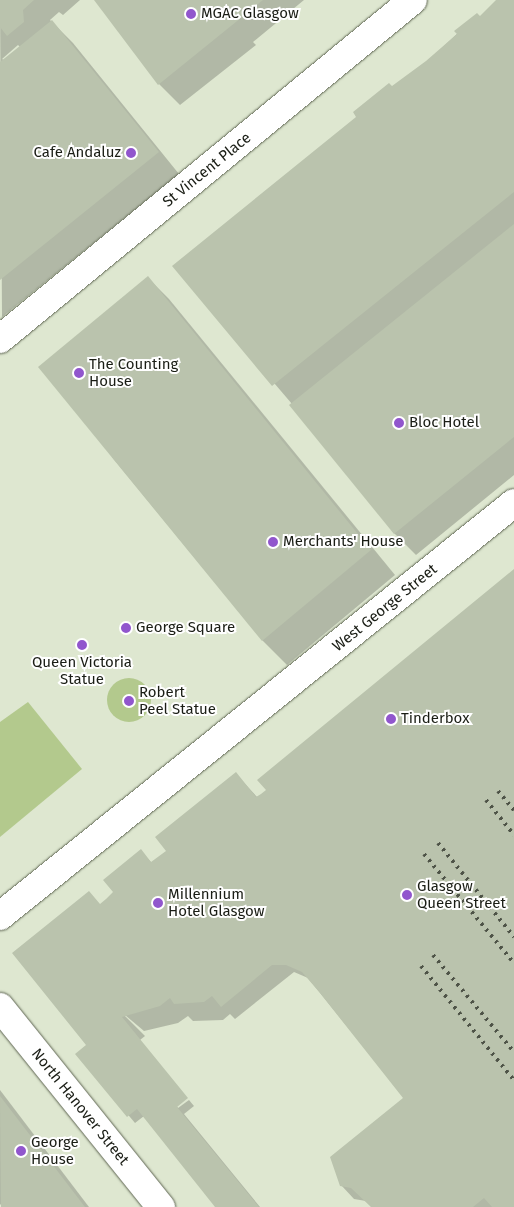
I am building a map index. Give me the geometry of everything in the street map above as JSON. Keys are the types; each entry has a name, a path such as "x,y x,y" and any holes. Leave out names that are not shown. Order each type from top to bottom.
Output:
{"street":[{"name":"St Vincent Place","path":"0,338 413,0"},
{"name":"West George Street","path":"0,916 256,713 514,502"},
{"name":"North Hanover Street","path":"0,1007 161,1207"}],"green space":[{"path":"129,678 141,682 147,688 151,700 147,712 141,718 129,722 117,718 111,712 107,700 111,688 117,682"},
{"path":"28,702 82,769 0,837 0,722"}],"building":[{"path":"0,0 34,0 23,10 24,22 7,36 0,27"},
{"path":"94,0 263,0 158,85"},
{"path":"496,0 514,0 514,192 272,386 172,266 356,117 353,112 389,83 392,86 426,61 457,34 454,31 477,13 480,16"},
{"path":"52,20 159,152 0,280 0,62"},
{"name":"Bloc Hotel","path":"514,224 514,437 394,534 289,405"},
{"path":"148,276 371,550 262,641 38,367"},
{"name":"Glasgow Queen Street","path":"514,569 514,1207 492,1207 484,1198 473,1207 371,1207 351,1188 340,1186 330,1157 403,1098 302,972 286,965 272,965 221,1007 212,996 204,1002 174,1004 170,998 160,1006 122,1017 188,1098 177,1107 259,1207 215,1207 137,1109 127,1117 75,1054 86,1045 12,953 89,891 100,904 113,892 103,880 141,849 151,862 166,851 155,837 236,772 256,797 261,794 266,790 257,780"},
{"name":"George House","path":"0,1096 85,1207 1,1207"}],"railway":[{"path":"498,791 514,810"},
{"path":"486,800 514,835"},
{"path":"438,843 514,937"},
{"path":"424,854 514,963"},
{"path":"433,955 514,1052"},
{"path":"421,966 514,1080"}],"place":[{"name":"MGAC Glasgow","path":"191,14"},
{"name":"Cafe Andaluz","path":"131,153"},
{"name":"The Counting House","path":"79,373"},
{"name":"Bloc Hotel","path":"399,423"},
{"name":"Merchants' House","path":"273,542"},
{"name":"George Square","path":"126,628"},
{"name":"Queen Victoria Statue","path":"82,645"},
{"name":"Robert Peel Statue","path":"129,701"},
{"name":"Tinderbox","path":"391,719"},
{"name":"Glasgow Queen Street","path":"407,895"},
{"name":"Millennium Hotel Glasgow","path":"158,903"},
{"name":"George House","path":"21,1151"}]}
